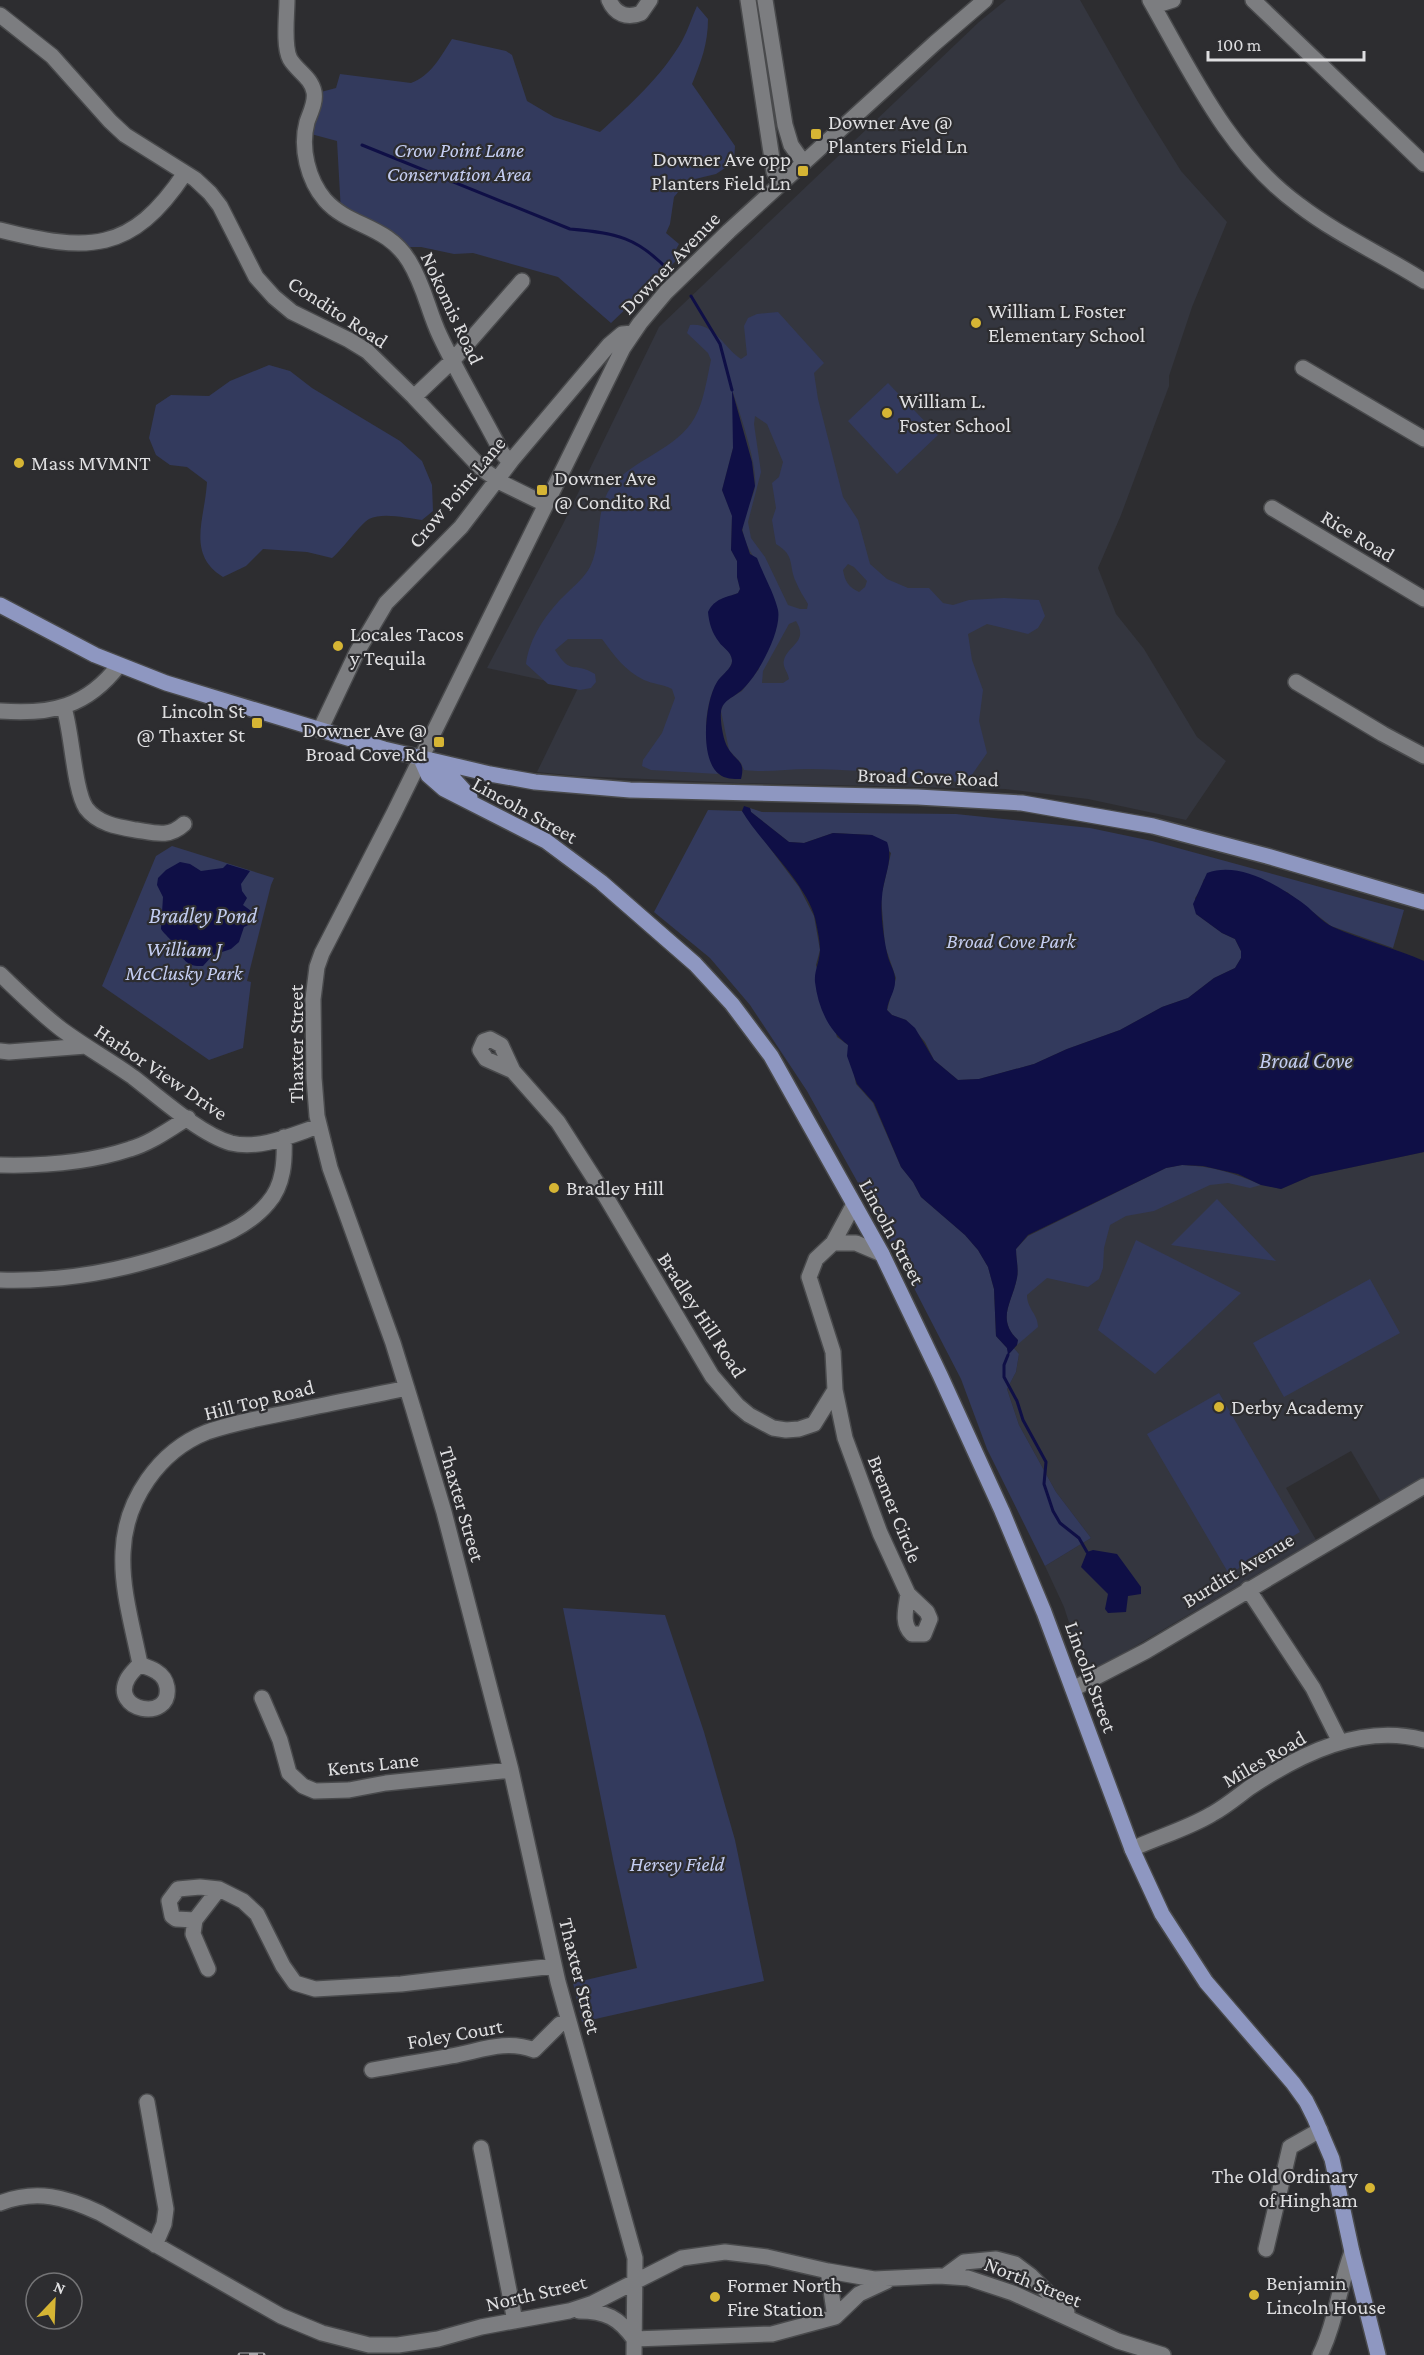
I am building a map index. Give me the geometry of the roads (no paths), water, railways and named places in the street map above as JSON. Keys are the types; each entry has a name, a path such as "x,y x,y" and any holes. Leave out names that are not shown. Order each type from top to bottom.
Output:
{"main road":[{"path":"0,605 74,645 166,683 421,759"},
{"name":"Lincoln Street","path":"421,759 428,775 444,789 546,841 574,861 677,947 732,1004 771,1056 882,1254 1002,1511 1044,1612 1132,1849 1162,1914 1193,1964 1293,2083 1306,2101 1320,2130 1332,2159 1378,2355"},
{"name":"Broad Cove Road","path":"421,759 490,774 577,786 950,798 1061,808 1153,826 1267,856 1424,902"}],"street":[{"name":"Nokomis Road","path":"287,0 288,55 309,81 314,93 305,144 307,162 314,182 331,206 387,237 400,248 423,287 439,334 502,453 510,462"},
{"path":"609,0 614,10 627,16 641,13 650,0"},
{"path":"748,0 774,172 780,183"},
{"path":"765,0 785,125 791,145 803,162"},
{"name":"Downer Avenue","path":"421,759 545,504 615,364 633,333 666,292 780,183 985,0"},
{"path":"1173,0 1152,3 1220,122 1255,167 1318,219 1424,281"},
{"path":"1253,0 1424,164"},
{"name":"Condito Road","path":"0,15 52,56 125,135 195,179 210,193 220,206 256,277 274,297 291,312 349,339 367,351 471,458 497,480 545,504"},
{"path":"0,230 74,244 115,239 133,230 150,217 171,194 185,173"},
{"path":"414,397 453,360 522,281"},
{"name":"Crow Point Lane","path":"320,730 357,652 379,614 396,592 448,542 510,462 609,345 622,334 633,333"},
{"path":"1304,369 1424,439"},
{"name":"Rice Road","path":"1272,508 1424,599"},
{"path":"0,711 23,713 64,708 96,690 118,664"},
{"path":"1296,682 1424,756"},
{"path":"64,708 81,796 92,814 111,825 164,835 176,831 184,824"},
{"name":"Thaxter Street","path":"421,759 340,914 317,968 313,999 313,1032 314,1078 320,1126 330,1168 393,1342 444,1512 511,1770 554,1966 635,2258 634,2355"},
{"name":"Harbor View Drive","path":"0,974 39,1011 211,1134 231,1143 245,1145 267,1143 320,1126"},
{"path":"0,1051 86,1046"},
{"name":"Bradley Hill Road","path":"513,1071 545,1106 570,1141 711,1376 737,1405 759,1422 786,1430 814,1424"},
{"path":"0,1165 54,1164 115,1153 154,1139 188,1118"},
{"path":"0,1280 56,1279 111,1271 164,1258 235,1229 268,1202 277,1189 285,1158 284,1137"},
{"path":"814,1424 835,1390 832,1352 809,1277 816,1259 833,1243 854,1204"},
{"path":"833,1243 856,1243 882,1254"},
{"name":"Hill Top Road","path":"140,1664 123,1571 125,1532 140,1490 167,1457 198,1437 238,1423 407,1388"},
{"name":"Bremer Circle","path":"835,1390 845,1438 880,1533 908,1594"},
{"name":"Bremer Circle","path":"814,1424 822,1420 832,1424 845,1438"},
{"name":"Burditt Avenue","path":"1073,1689 1146,1651 1424,1486"},
{"path":"1248,1589 1313,1688 1340,1742"},
{"name":"Kents Lane","path":"262,1698 280,1740 289,1773 303,1786 315,1791 349,1790 386,1783 511,1770"},
{"name":"Miles Road","path":"1132,1849 1211,1815 1272,1774 1307,1755 1340,1742 1382,1735 1398,1735 1424,1740"},
{"path":"195,1920 172,1916 169,1901 178,1890 200,1887 219,1889 243,1900 257,1914 283,1966 295,1983 315,1989 401,1984 554,1966"},
{"path":"208,1969 193,1935 195,1920 219,1889"},
{"name":"Foley Court","path":"372,2070 455,2055 495,2045 523,2046 534,2050 560,2024 569,2021"},
{"path":"147,2102 166,2209 164,2224 155,2245"},
{"path":"1266,2249 1290,2147 1320,2130"},
{"path":"481,2148 515,2321"},
{"name":"North Street","path":"0,2203 33,2194 64,2199 100,2213 281,2316 322,2333 369,2344 398,2345 438,2339 569,2311 593,2303 634,2280 682,2258 712,2253 767,2257 874,2279 945,2276 968,2278 999,2287 1118,2341 1163,2355"},
{"path":"1320,2355 1335,2318 1343,2276 1352,2252"},
{"path":"945,2276 964,2262 996,2259 1015,2264 1031,2276 1075,2321"},
{"path":"828,2271 835,2317"},
{"path":"569,2311 589,2311 613,2317 634,2339 772,2334 835,2317 859,2294 895,2278"}],"water":[{"path":"732,390 752,462 755,486 742,530 750,554 757,558 778,610 776,629 768,652 749,682 726,702 721,712 723,735 726,745 741,765 741,779 732,779 719,774 713,767 706,743 709,702 719,679 732,663 729,652 714,635 708,612 717,601 738,593 740,589 737,561 731,550 732,516 722,490 733,448"},
{"name":"Broad Cove","path":"744,806 750,808 751,812 789,842 804,843 833,833 872,835 887,842 889,856 883,890 882,919 889,960 895,979 887,1010 892,1015 906,1020 915,1028 934,1060 958,1080 979,1079 1034,1064 1067,1049 1120,1030 1162,1007 1188,998 1214,978 1235,968 1241,958 1241,951 1235,939 1222,933 1196,914 1193,904 1207,873 1231,870 1256,876 1300,901 1333,927 1424,961 1424,1152 1311,1176 1281,1189 1261,1185 1238,1174 1203,1166 1182,1165 1166,1168 1028,1235 1016,1249 1018,1275 1007,1310 1007,1318 1011,1332 1018,1340 1017,1345 1008,1355 1007,1348 996,1336 994,1289 988,1267 978,1250 965,1235 921,1197 901,1167 874,1103 857,1084 847,1056 848,1045 825,1017 816,991 815,978 820,946 810,905 793,877 742,811"},
{"name":"Bradley Pond","path":"180,862 190,864 201,871 223,868 227,864 250,871 241,884 242,891 247,898 243,905 258,916 257,921 244,927 239,942 231,949 213,955 203,966 192,965 185,961 161,929 163,897 157,885 158,878"},
{"path":"1093,1550 1117,1554 1141,1587 1141,1594 1128,1596 1126,1612 1108,1613 1105,1609 1108,1594 1081,1567 1087,1552"}],"waterway":[{"path":"362,145 570,229 601,232 625,239 647,251 670,272"},
{"path":"691,296 720,344 732,390"},
{"path":"1008,1355 1004,1365 1004,1377 1017,1401 1023,1420 1046,1462 1044,1484 1053,1511 1060,1523 1079,1538 1087,1552"}],"railway":[{"path":"240,2355 263,2355"}],"place":[{"name":"Downer Ave @ Planters Field Ln","path":"816,134"},
{"name":"Downer Ave opp Planters Field Ln","path":"803,171"},
{"name":"William L Foster Elementary School","path":"976,323"},
{"name":"William L. Foster School","path":"887,413"},
{"name":"Mass MVMNT","path":"19,463"},
{"name":"Downer Ave @ Condito Rd","path":"542,490"},
{"name":"Locales Tacos y Tequila","path":"338,646"},
{"name":"Lincoln St @ Thaxter St","path":"257,723"},
{"name":"Downer Ave @ Broad Cove Rd","path":"439,742"},
{"name":"Bradley Hill","path":"554,1188"},
{"name":"Derby Academy","path":"1219,1407"},
{"name":"The Old Ordinary of Hingham","path":"1370,2188"},
{"name":"Benjamin Lincoln House","path":"1254,2295"},
{"name":"Former North Fire Station","path":"715,2297"}],"park label":[{"name":"Crow Point Lane Conservation Area","path":"459,162"},
{"name":"Broad Cove Park","path":"1011,941"},
{"name":"William J McClusky Park","path":"184,961"},
{"name":"Hersey Field","path":"677,1864"}]}
